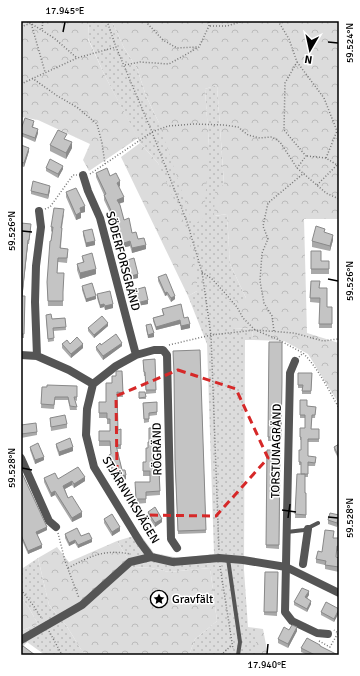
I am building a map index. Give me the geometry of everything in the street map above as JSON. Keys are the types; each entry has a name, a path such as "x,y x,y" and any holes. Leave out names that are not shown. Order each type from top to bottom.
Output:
{"street":[{"name":"SÖDERFORSGRÄND","path":"83,175 88,191 100,218 136,355"},
{"path":"37,356 35,302 36,266 40,227 39,211"},
{"path":"21,355 37,356 69,370 93,384 116,366 136,355 154,350 162,350"},
{"name":"RÖGRÄND","path":"162,350 167,355 171,539 177,548"},
{"name":"TORSTUNAGRÄND","path":"295,361 290,372 285,612 292,621 317,633 328,634"},
{"name":"STJÄRNVIKSVÄGEN","path":"93,384 87,409 86,434 94,467 140,542 151,557"},
{"path":"21,458 49,520 56,527"},
{"path":"303,564 308,529"},
{"path":"21,640 82,605 130,562 151,557 173,562 228,558 286,567 339,593"}],"lane":[{"path":"287,532 308,529 318,523"},
{"path":"228,558 240,642 238,655"}],"path":[{"path":"27,21 54,38 77,58"},
{"path":"41,30 43,21"},
{"path":"107,21 116,47 152,132 187,222 202,272 211,335 219,558 232,645 221,655"},
{"path":"147,21 147,23 163,40 177,48 199,47"},
{"path":"124,66 140,62 169,64 199,47 209,26 209,21"},
{"path":"209,26 228,26 243,21"},
{"path":"278,21 289,39 297,62 324,98 338,132 326,158"},
{"path":"21,27 32,23"},
{"path":"32,23 46,72"},
{"path":"21,84 77,58 116,47"},
{"path":"297,62 285,83 284,130 306,156 326,158 338,164 318,185"},
{"path":"32,78 78,108 97,124 102,142 105,164"},
{"path":"39,211 50,207 74,175 90,174 152,132 168,126 194,124 238,127 248,135 260,138 272,137 280,142 297,168 326,193 339,198"},
{"path":"297,168 306,156"},
{"path":"274,331 272,316 264,303 260,281 262,253 268,239 263,226 268,202 304,173"},
{"path":"202,272 212,279 237,307 243,318 256,330 278,339 303,353 315,367 339,408"},
{"path":"162,350 170,344 211,335 256,330 294,333 323,341 338,339 339,336"},
{"path":"295,361 303,353"},
{"path":"56,527 65,561 82,605"},
{"path":"68,568 91,556 106,552 124,552 131,554"}],"highlighted area":[{"path":"178,370 236,389 268,458 216,516 141,515 117,470 116,396"}],"green space":[{"path":"21,21 89,21 88,39 105,76 138,138 89,171 83,160 90,144 38,120 21,117"},
{"path":"89,21 112,21 124,48 137,68 146,96 159,123 209,146 205,89 217,85 224,184 215,216 227,214 230,264 246,298 233,329 252,328 253,340 245,340 244,570 248,627 256,628 256,655 189,655 195,639 217,621 210,568 169,572 151,568 133,567 117,541 140,534 154,553 179,558 214,554 207,344 188,296 197,291 158,163 140,143 105,76 88,38"},
{"path":"112,21 339,21 339,219 304,219 307,333 339,343 339,404 308,354 284,341 253,340 252,328 233,329 229,302 246,298 230,264 227,214 214,216 215,192 224,184 217,85 205,89 209,146 204,218 193,225 159,123 146,96 137,68 124,48"},
{"path":"140,143 158,163 186,227 197,275 197,291 188,296 121,157"},
{"path":"117,541 133,567 151,568 169,572 210,568 217,621 195,639 189,655 89,655 82,651 66,625 49,605 38,558 57,547 69,562"},
{"path":"38,558 49,605 66,625 82,651 89,655 45,655 27,642 21,649 21,628 23,630 38,624 21,597 21,566 23,568"},
{"path":"21,597 38,624 23,630 21,628"},
{"path":"256,628 263,629 268,655 256,655"}],"building":[{"path":"25,118 34,121 32,127 38,129 35,138 21,133"},
{"path":"58,130 67,134 64,139 72,142 66,153 50,145"},
{"path":"21,145 29,148 24,163 21,162"},
{"path":"50,159 63,166 58,174 46,168"},
{"path":"107,168 110,176 116,173 120,181 117,183 124,197 117,200 124,220 129,218 132,233 136,232 138,239 144,238 146,245 132,248 130,241 121,244 112,216 113,215 104,195 106,194 96,173"},
{"path":"33,181 50,186 48,195 31,191"},
{"path":"76,188 85,206 80,208 81,212 76,215 66,192"},
{"path":"54,208 64,209 60,248 68,249 67,258 58,258 57,273 64,273 63,301 48,301 47,282"},
{"path":"21,223 31,224 22,296 25,296 24,334 21,334"},
{"path":"316,226 325,229 324,232 333,235 330,246 312,241"},
{"path":"92,229 95,241 86,243 83,231"},
{"path":"311,251 321,251 321,261 329,261 329,269 311,269"},
{"path":"92,253 96,269 80,273 77,264 84,262 82,256"},
{"path":"134,258 138,274 128,277 124,261"},
{"path":"166,274 175,296 171,298 167,292 165,293 158,277"},
{"path":"311,281 320,281 319,288 327,288 327,307 332,307 332,324 319,324 320,298 310,298"},
{"path":"92,283 96,296 86,299 82,286"},
{"path":"145,287 148,300 137,303 134,290"},
{"path":"110,291 113,304 105,306 104,304 100,305 97,294"},
{"path":"181,304 184,318 188,317 190,324 181,326 180,320 156,327 153,318 164,315 162,309"},
{"path":"51,314 52,319 65,318 66,327 53,328 54,338 48,339 46,315"},
{"path":"102,316 108,323 94,335 88,328"},
{"path":"151,324 154,333 148,335 146,325"},
{"path":"116,334 122,343 103,356 96,347"},
{"path":"77,337 83,344 71,354 62,344 67,340 70,344"},
{"path":"269,342 282,342 281,437 268,437"},
{"path":"200,350 206,530 178,531 173,351"},
{"path":"155,359 156,390 146,390 143,360"},
{"path":"116,371 122,371 123,393 117,392 118,430 121,429 121,445 116,445 122,470 125,470 126,475 117,477 116,471 113,472 109,455 111,454 110,441 99,441 99,431 110,431 110,419 107,419 107,413 99,413 99,402 106,402 106,383 112,383 112,376 116,376"},
{"path":"298,373 312,373 311,391 302,391 303,385 298,385"},
{"path":"47,385 77,386 77,397 74,397 77,407 70,406 68,397 55,397 54,405 41,404 42,387 47,387"},
{"path":"139,392 145,392 146,397 139,398"},
{"path":"300,400 307,400 307,406 316,407 315,415 312,415 311,429 319,429 319,439 308,439 308,456 316,457 315,463 308,462 308,474 301,474 301,462 299,462 299,450 301,450 300,428 305,428 305,415 300,415"},
{"path":"157,402 157,412 149,413 149,419 144,419 143,403"},
{"path":"65,415 67,424 51,427 50,418"},
{"path":"36,423 37,432 21,434 21,425"},
{"path":"149,428 159,428 161,471 159,471 160,491 146,492 146,499 136,499 135,482 150,482 150,471 143,471 143,462 146,462 146,448 148,448 149,442"},
{"path":"70,438 73,447 59,452 56,444"},
{"path":"38,443 44,457 35,460 30,447"},
{"path":"339,444 339,457 334,447"},
{"path":"267,450 280,450 279,545 266,545"},
{"path":"78,467 85,477 74,484 72,481 63,486 68,498 72,496 82,512 72,518 55,491 51,493 44,478 55,473 58,479"},
{"path":"21,471 47,527 36,532 42,545 28,551 21,535"},
{"path":"297,474 305,474 306,515 295,514"},
{"path":"155,507 162,519 155,523 148,512"},
{"path":"330,513 339,515 337,523 328,520"},
{"path":"112,514 120,527 112,532 104,519"},
{"path":"77,528 81,536 89,533 92,539 78,545 75,540 69,543 65,534"},
{"path":"325,530 334,531 333,538 339,538 339,546 337,546 336,557 339,558 339,567 325,565 326,561 316,559 318,551 322,552"},
{"path":"265,572 278,572 277,612 264,612"},
{"path":"302,588 309,591 305,597 311,601 307,609 294,602"},
{"path":"326,602 339,609 334,619 321,612"},
{"path":"292,625 297,627 288,644 278,639 284,627 289,630"},
{"path":"307,638 338,655 315,655 301,648"},
{"path":"23,646 35,655 21,655 21,649"}],"place":[{"name":"Gravfält","path":"159,599"}]}
